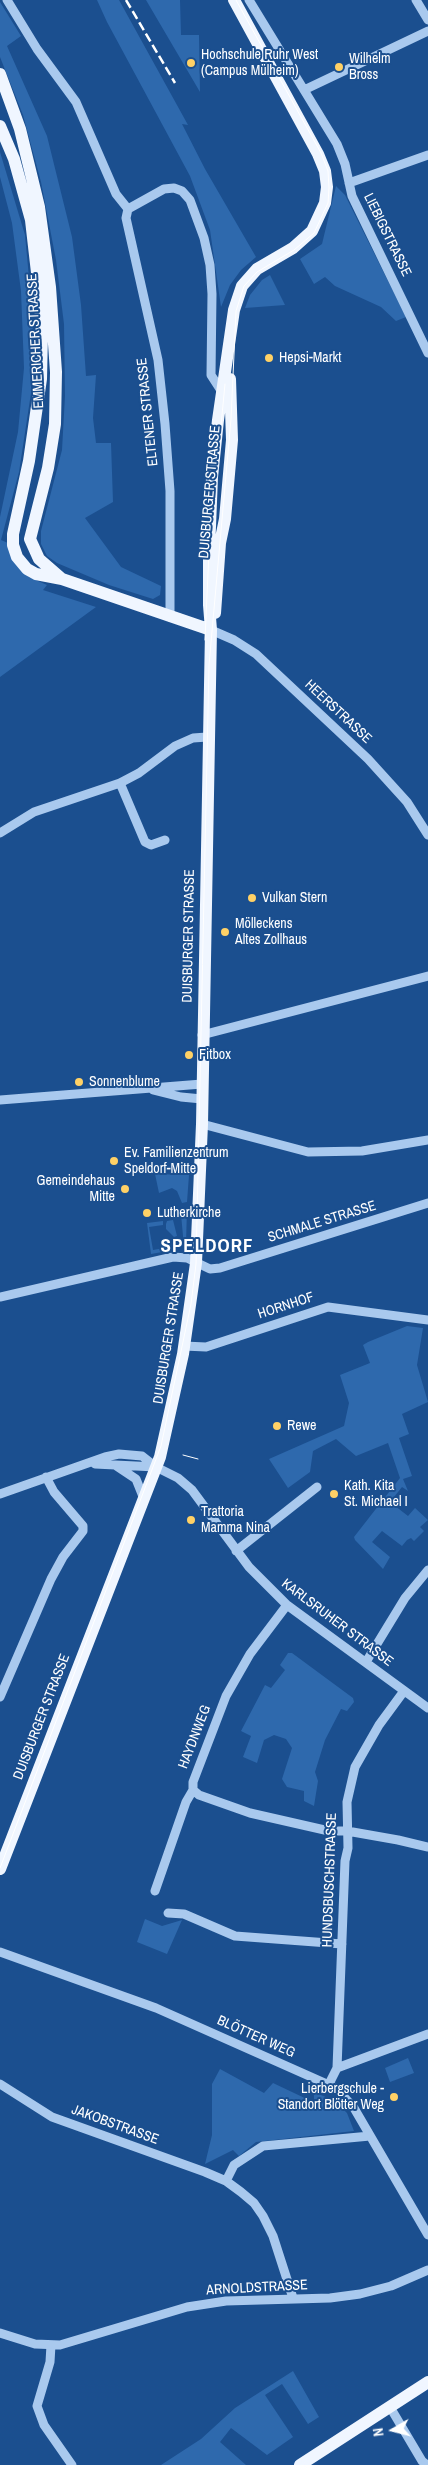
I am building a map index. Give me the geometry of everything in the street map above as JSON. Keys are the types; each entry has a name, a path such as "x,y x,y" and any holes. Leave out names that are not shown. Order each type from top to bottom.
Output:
{"main road":[{"name":"DUISBURGER STRASSE","path":"0,1869 156,1467 173,1407 196,1263 202,1124 207,737 211,630 208,601 212,477 222,392 229,356 234,310 242,286 257,269 293,248 312,231 326,202 327,187 325,172 318,154 234,0"},
{"name":"EMMERICHER STRASSE","path":"0,74 20,129 39,207 50,287 56,372 55,424 48,468 30,539 39,559 62,579"},
{"name":"EMMERICHER STRASSE","path":"0,116 12,138 39,207"},
{"name":"EMMERICHER STRASSE","path":"0,126 14,159 31,220 42,334 41,379 29,461 13,534 13,545 17,557 28,569 43,576 62,579 211,630"},
{"name":"DUISBURGER STRASSE","path":"211,630 217,605 220,543 225,519 232,440 229,356"},
{"path":"300,2465 428,2382"}],"street":[{"path":"7,0 37,49 76,102 116,194 128,209 164,189 174,188 182,191 190,200 204,238 212,294 211,375 222,392"},
{"name":"LIEBIGSTRASSE","path":"249,0 337,144 352,196 428,353"},
{"path":"416,0 428,20"},
{"path":"304,90 428,31"},
{"path":"349,183 428,155"},
{"name":"ELTENER STRASSE","path":"128,209 126,227 158,360 165,424 170,491 170,617"},
{"name":"HEERSTRASSE","path":"211,630 234,640 256,654 368,759 407,802 428,835"},
{"path":"0,833 34,812 120,782 139,773 175,746 193,738 207,737"},
{"path":"120,782 145,842 151,846 166,840"},
{"path":"202,1035 428,976"},
{"path":"0,1100 202,1084"},
{"path":"145,1088 181,1097 202,1099"},
{"path":"202,1124 308,1152 362,1151 428,1140"},
{"name":"SCHMALE STRASSE","path":"0,1297 173,1257 187,1258 210,1269 220,1268 428,1203"},
{"name":"HORNHOF","path":"184,1346 198,1349 206,1347 328,1307 428,1320"},
{"name":"KARLSRUHER STRASSE","path":"0,1494 119,1454 142,1456 156,1467 178,1478 192,1490 236,1551 262,1582 287,1605 428,1708"},
{"path":"90,1463 156,1467"},
{"path":"112,1464 136,1479 144,1499"},
{"path":"0,1697 51,1580 63,1557 83,1531 83,1526 54,1492 46,1477"},
{"path":"236,1551 317,1487"},
{"path":"366,1662 405,1598 428,1570"},
{"name":"HAYDNWEG","path":"155,1891 186,1802 193,1790 193,1782 226,1696 250,1654 287,1605"},
{"name":"HUNDSBUSCHSTRASSE","path":"328,2084 337,2068 347,1802 355,1767 379,1725 404,1691"},
{"path":"193,1790 250,1813 329,1831 347,1831 428,1847"},
{"path":"168,1912 184,1914 235,1936 342,1944"},
{"name":"BLÖTTER WEG","path":"0,1952 156,2008 328,2084 346,2096 428,2235"},
{"path":"337,2068 428,2034"},
{"name":"JAKOBSTRASSE","path":"0,2084 52,2117 226,2181 254,2203 263,2216 273,2236 293,2298"},
{"path":"226,2181 234,2165 263,2146 370,2136"},
{"name":"ARNOLDSTRASSE","path":"0,2333 35,2344 51,2345 72,2342 152,2316 187,2307 226,2301 330,2298 360,2294 390,2286 428,2270"},
{"path":"51,2345 50,2362 38,2406 44,2425 72,2465"},
{"path":"390,2407 422,2461 427,2465"}],"shaded area":[{"path":"97,0 119,0 188,125 182,124 205,169 256,257 241,270 230,285 221,307 210,230 190,176"},
{"name":"Hochschule Ruhr West (Campus Mülheim)","path":"146,0 180,0 181,35 199,35 200,92"},
{"path":"0,2 21,36 7,46 47,136 72,237 81,305 86,376 96,375 93,418 96,443 111,443 113,502 85,518 121,567 161,586 160,595 153,599 109,585 57,563 47,556 41,544 41,531 62,450 65,396 64,324 56,260 41,182 23,115 0,57"},
{"path":"0,152 25,235 33,320 31,393 19,472 1,540 8,543 29,577 47,585 43,590 96,607 0,677 0,517 18,432 24,368 21,291 12,223 0,177"},
{"path":"336,186 345,195 406,317 396,321 381,307 335,286 325,277 314,284 300,259 322,244"},
{"path":"270,275 285,305 245,308 250,295 262,280"},
{"path":"155,1174 189,1175 187,1202 182,1203 177,1191 172,1188 159,1193"},
{"path":"187,1209 186,1244 184,1247 181,1214 182,1210"},
{"path":"173,1220 177,1236 174,1237 166,1229 167,1221"},
{"path":"163,1221 163,1225 149,1227 153,1250 169,1247 168,1241 178,1243 179,1249 151,1254 147,1223"},
{"path":"407,1326 423,1328 417,1365 428,1402 402,1414 409,1434 399,1438 412,1476 403,1479 408,1491 402,1487 390,1502 408,1516 415,1508 428,1520 420,1527 424,1531 414,1541 411,1538 402,1546 382,1531 372,1542 390,1557 383,1569 354,1537 400,1478 388,1443 356,1456 336,1439 313,1451 310,1472 288,1488 269,1459 344,1426 349,1403 340,1375 370,1363 363,1345"},
{"path":"288,1653 292,1653 353,1698 354,1702 347,1711 341,1709 325,1740 315,1772 318,1781 314,1806 304,1801 304,1791 287,1787 282,1779 292,1748 286,1739 274,1735 264,1740 257,1763 243,1757 251,1736 241,1731 265,1685 271,1688 285,1670 280,1665"},
{"path":"145,1919 162,1926 182,1920 167,1954 137,1942"},
{"path":"408,2058 414,2073 390,2082 385,2068"},
{"path":"220,2069 264,2093 273,2083 311,2101 314,2101 314,2092 335,2101 347,2113 354,2131 256,2142 239,2156 233,2150 205,2164 212,2135 212,2084"},
{"path":"293,2371 319,2417 308,2424 282,2384 265,2395 293,2437 267,2455 231,2428 220,2442 246,2465 161,2465 201,2439 235,2408"}],"tram line":[{"path":"0,1868 161,1446 191,1304 196,1264 209,665 231,419 236,311 244,286 257,272 294,250 314,233 328,203 329,188 328,171 321,153 236,0"},
{"path":"205,640 209,551 225,384"},
{"path":"183,1455 198,1459"}],"railway":[{"path":"126,0 175,83"}],"place":[{"name":"Hochschule Ruhr West (Campus Mülheim)","path":"191,63"},
{"name":"Wilhelm Bross","path":"339,67"},
{"name":"Hepsi-Markt","path":"269,358"},
{"name":"Vulkan Stern","path":"252,898"},
{"name":"Mölleckens Altes Zollhaus","path":"225,932"},
{"name":"Fitbox","path":"189,1055"},
{"name":"Sonnenblume","path":"79,1082"},
{"name":"Ev. Familienzentrum Speldorf-Mitte","path":"114,1161"},
{"name":"Gemeindehaus Mitte","path":"125,1189"},
{"name":"Lutherkirche","path":"147,1213"},
{"name":"Rewe","path":"277,1426"},
{"name":"Kath. Kita St. Michael I","path":"334,1494"},
{"name":"Trattoria Mamma Nina","path":"191,1520"},
{"name":"Lierbergschule - Standort Blötter Weg","path":"394,2097"}],"district":[{"name":"SPELDORF","path":"207,1247"}]}
